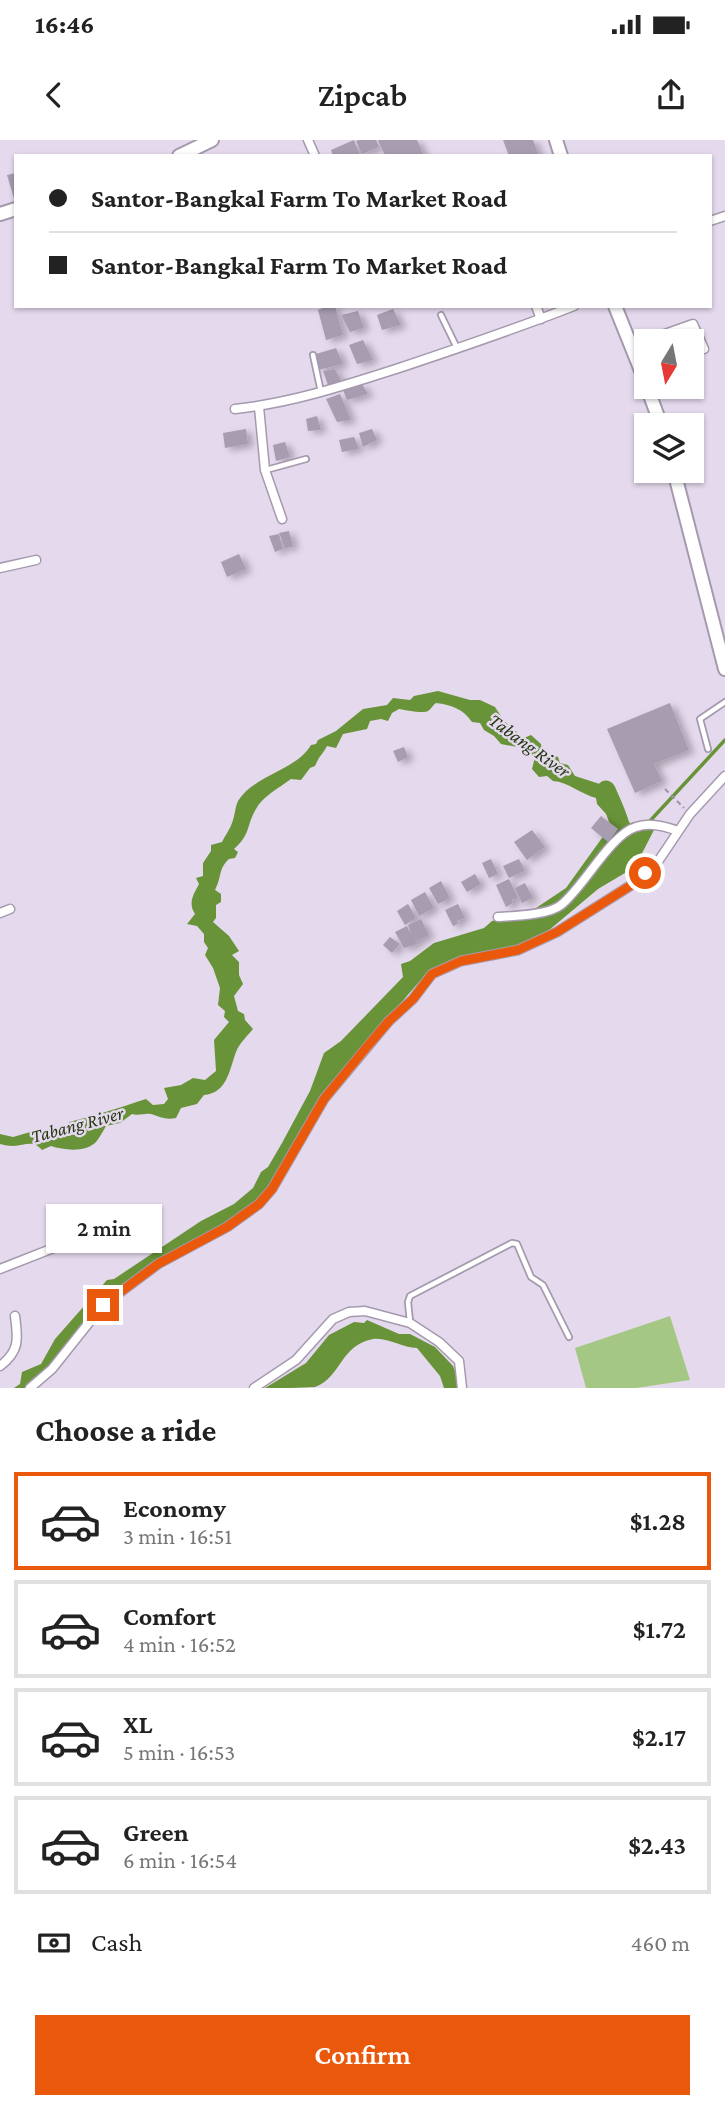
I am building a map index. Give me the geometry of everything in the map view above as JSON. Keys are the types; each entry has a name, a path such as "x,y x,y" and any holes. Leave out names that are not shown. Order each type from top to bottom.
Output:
{"street":[{"path":"183,154 212,140"},
{"path":"537,308 541,319"},
{"path":"235,409 259,407 321,393 569,308"},
{"path":"616,308 634,354"},
{"path":"679,329 693,324 695,329"},
{"path":"259,407 265,470 282,519"},
{"path":"677,483 725,669"},
{"path":"0,568 36,560"},
{"path":"30,1388 52,1369 103,1305 158,1264 227,1227 259,1204 272,1189 324,1099 432,974 461,961 518,950 557,932 633,884 656,863 675,830 725,776"},
{"path":"498,917 526,916 560,907 615,841 634,827 659,825 675,830"},
{"path":"0,913 10,909"},
{"path":"0,1269 84,1236"},
{"path":"254,1388 296,1360 333,1319 349,1312 365,1311 410,1323 439,1342 458,1361 462,1388"},
{"path":"0,1366 12,1358 16,1348 15,1317"}],"lane":[{"path":"441,315 457,348"},
{"path":"313,355 321,393"},
{"path":"265,470 306,459"},
{"path":"708,749 700,719 725,702"},
{"path":"410,1323 410,1296 512,1243 517,1244 531,1277 543,1285 569,1337"}],"path":[{"path":"665,789 690,814"}],"shaded area":[{"path":"670,1316 690,1380 636,1388 586,1388 575,1348"}],"water":[{"path":"438,691 480,700 495,707 504,721 524,738 531,735 541,744 542,752 558,757 560,763 568,765 575,776 606,786 619,797 620,813 607,815 597,804 596,798 553,781 547,776 539,777 532,769 535,757 523,748 501,744 484,730 480,723 472,722 457,708 447,705 436,703 426,712 399,709 392,713 388,721 370,721 367,729 343,734 336,748 327,746 315,766 310,768 301,780 291,779 259,804 243,839 234,849 238,852 235,858 226,863 215,890 221,894 221,902 216,905 216,918 213,922 229,936 239,951 232,955 239,962 239,975 243,984 234,996 238,1011 244,1014 245,1020 253,1029 237,1049 222,1086 204,1095 197,1104 181,1108 176,1118 132,1114 120,1123 106,1126 96,1142 86,1148 51,1146 42,1150 32,1144 0,1144 0,1134 13,1137 34,1131 45,1133 49,1129 68,1126 69,1122 146,1099 153,1105 164,1104 168,1099 164,1088 181,1085 193,1078 205,1080 216,1071 214,1040 229,1022 224,1017 225,1011 218,1005 220,988 205,955 208,948 204,942 204,934 197,926 187,924 195,914 192,903 199,884 196,878 203,876 203,863 211,851 211,845 222,842 231,825 238,801 245,792 296,761 311,745 336,731 363,709 387,705 393,698 410,700 414,696"},
{"path":"627,820 630,823 645,820 655,828 635,867 598,889 548,931 513,948 455,959 426,974 334,1080 306,1123 277,1176 254,1204 154,1264 113,1294 62,1354 27,1388 14,1388 20,1384 22,1372 41,1364 55,1339 107,1280 114,1279 201,1221 234,1204 253,1188 261,1172 268,1167 310,1091 324,1053 341,1041 403,977 401,964 410,961 434,943 484,928 492,921 533,910 566,888 612,824"},
{"path":"367,1320 399,1334 410,1334 435,1347 453,1366 458,1388 444,1388 440,1376 417,1348 373,1339 362,1342 347,1354 324,1383 315,1387 265,1388 306,1363 329,1335 354,1322 364,1323"}],"building":[{"path":"354,140 359,154 332,154 331,150"},
{"path":"376,140 379,147 362,154 356,141"},
{"path":"378,140 417,140 423,154 384,154"},
{"path":"503,140 533,140 538,154 508,154"},
{"path":"14,173 14,199 7,175"},
{"path":"336,308 343,335 326,340 318,310"},
{"path":"393,309 401,325 382,330 377,315"},
{"path":"358,311 364,328 350,332 341,315"},
{"path":"363,340 373,360 357,364 349,345"},
{"path":"336,348 343,364 318,370 316,354"},
{"path":"335,369 342,383 328,385 323,371"},
{"path":"362,384 368,394 347,400 343,390"},
{"path":"340,394 351,420 337,422 326,399"},
{"path":"317,416 321,430 308,431 306,419"},
{"path":"246,429 248,444 225,448 223,433"},
{"path":"372,429 377,440 363,447 359,433"},
{"path":"354,437 359,449 342,452 339,440"},
{"path":"285,442 290,457 276,461 273,445"},
{"path":"289,531 293,547 285,548 279,533"},
{"path":"279,534 283,549 275,552 269,536"},
{"path":"239,554 246,569 227,577 221,562"},
{"path":"670,703 689,750 654,764 662,781 635,793 607,729"},
{"path":"404,747 408,757 398,762 393,751"},
{"path":"601,816 618,829 608,842 591,828"},
{"path":"532,830 545,847 527,860 514,842"},
{"path":"491,859 498,874 489,878 482,863"},
{"path":"519,859 525,871 509,878 503,866"},
{"path":"475,874 481,884 467,892 461,882"},
{"path":"509,879 518,898 506,907 496,885"},
{"path":"441,881 450,898 438,904 429,888"},
{"path":"525,883 533,898 522,903 515,888"},
{"path":"425,892 434,908 419,916 411,900"},
{"path":"408,904 416,918 405,925 397,911"},
{"path":"458,904 465,918 453,926 445,910"},
{"path":"421,919 429,935 415,942 417,944 404,948 395,932 407,926 411,934 408,925"},
{"path":"390,937 400,944 392,953 383,945"}],"waterway":[{"path":"649,822 725,740"},
{"name":"Tabang River","path":"606,790 620,826 621,848"}],"route":[{"path":"103,1305 158,1264 227,1227 259,1204 272,1189 324,1099 432,974 461,961 518,950 557,932 633,884 645,873"}]}
